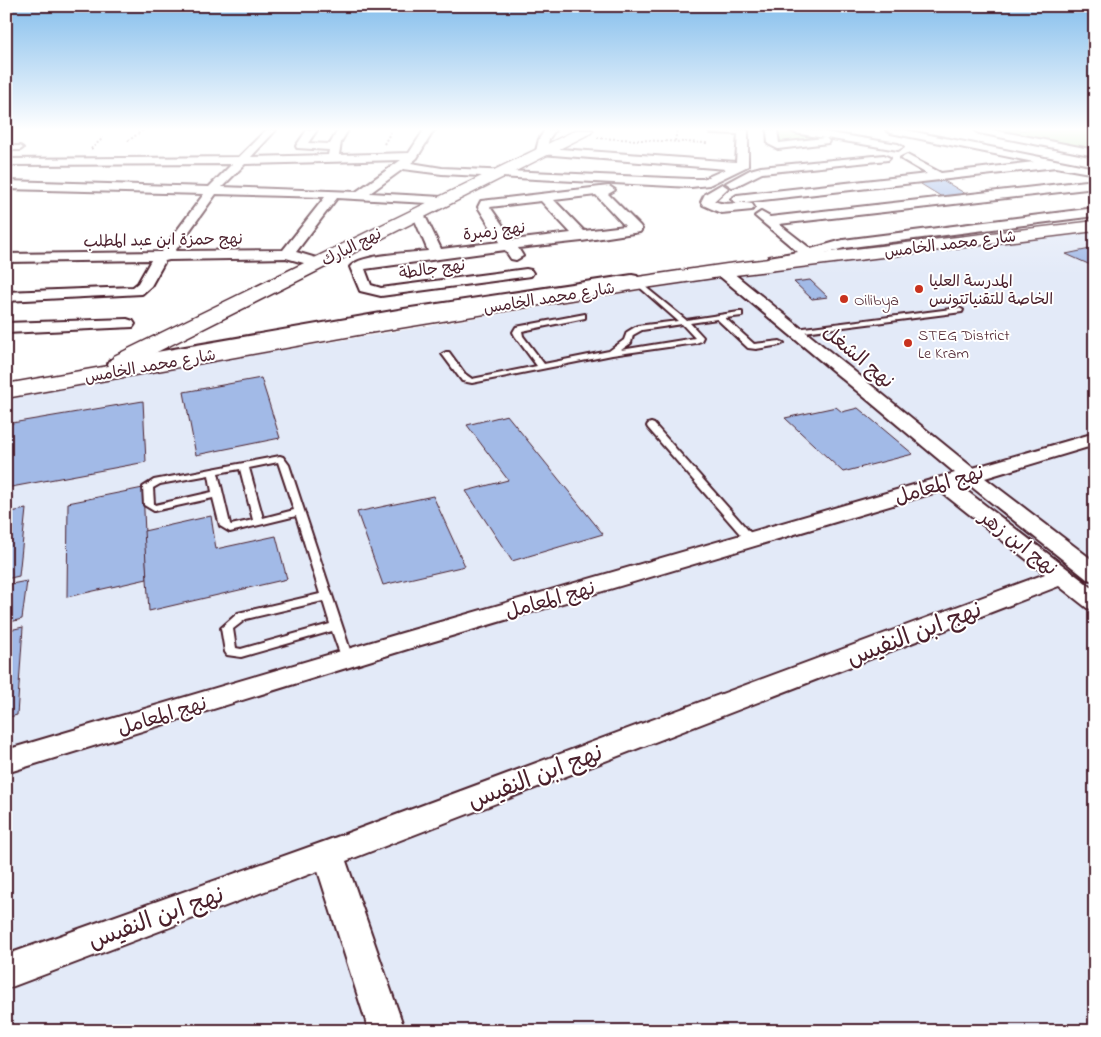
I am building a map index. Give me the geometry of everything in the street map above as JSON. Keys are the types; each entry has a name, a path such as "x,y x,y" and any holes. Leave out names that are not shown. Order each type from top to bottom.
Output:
{"main road":[{"name":"نهج البارك","path":"6,385 116,364 487,178"},
{"name":"شارع محمد الخامس","path":"6,391 369,327 638,283 722,271 1095,226"}],"street":[{"path":"146,189 156,178"},
{"path":"6,297 137,291 144,286 162,257 212,191 225,178"},
{"path":"359,195 382,178"},
{"path":"606,178 699,183 722,188 808,253"},
{"path":"540,292 484,207 485,204 599,190 676,190 711,178"},
{"path":"741,178 710,196 707,202 721,209 748,207"},
{"path":"737,199 919,178"},
{"path":"944,178 1039,232"},
{"path":"358,182 376,183"},
{"path":"767,221 1095,184"},
{"path":"6,186 212,191 285,185 337,188 359,195 442,201"},
{"path":"287,254 337,188"},
{"name":"نهج زمبرة","path":"357,267 366,263 435,249 507,241 582,237 636,229 599,190"},
{"path":"544,197 582,237"},
{"path":"116,364 540,292 786,259 843,244 1095,212"},
{"path":"418,213 435,249"},
{"name":"نهج حمزة ابن عبد المطلب","path":"6,258 287,254 318,263"},
{"name":"نهج جالطة","path":"357,267 365,288 381,292 526,273"},
{"name":"نهج الشغل","path":"722,271 969,475 1095,574"},
{"path":"6,328 127,324"},
{"name":"نهج المعامل","path":"6,762 347,659 1095,439"},
{"name":"نهج ابن زهر","path":"943,483 1095,602"},
{"name":"نهج ابن النفيس","path":"6,972 328,854 1063,576"},
{"path":"328,854 387,1031"}],"lane":[{"path":"446,354 462,376 472,381 541,366 698,339 699,337 684,322 638,283"},
{"path":"796,331 959,310"},
{"path":"611,353 628,341 630,334 640,328 739,314"},
{"path":"541,366 519,336 517,332 519,329 582,316"},
{"path":"719,317 751,346 756,347 780,343"},
{"path":"651,426 751,540"},
{"path":"217,494 157,508 149,505 148,487 152,484 280,459 284,465 347,659"},
{"path":"244,465 259,522"},
{"path":"212,472 227,528 235,528 299,512"},
{"path":"327,596 242,616 227,628 231,652 241,653 336,626"}],"shaded area":[{"path":"1095,232 1095,1031 6,1031 6,399 121,377 709,279"}],"building":[{"path":"941,179 966,194 942,197 916,181"},
{"path":"1095,248 1095,267 1066,254"},
{"path":"810,280 828,297 812,299 794,282"},
{"path":"261,378 280,438 196,455 184,392"},
{"path":"143,401 146,462 6,488 6,424"},
{"path":"836,407 842,412 858,408 913,454 843,472 785,418"},
{"path":"507,415 603,534 512,561 466,491 508,480 467,425"},
{"path":"143,488 147,579 67,597 68,503"},
{"path":"433,496 465,566 383,585 357,512"},
{"path":"26,509 19,576 6,579 6,513"},
{"path":"211,516 216,549 276,536 287,579 149,611 144,531"},
{"path":"27,581 22,619 6,623 6,585"},
{"path":"23,627 17,715 6,718 6,631"}],"place":[{"name":"المدرسة العليا الخاصة للتقنياتتونس","path":"919,289"},
{"name":"Oilibya","path":"844,299"},
{"name":"STEG District Le Kram","path":"908,343"}]}
